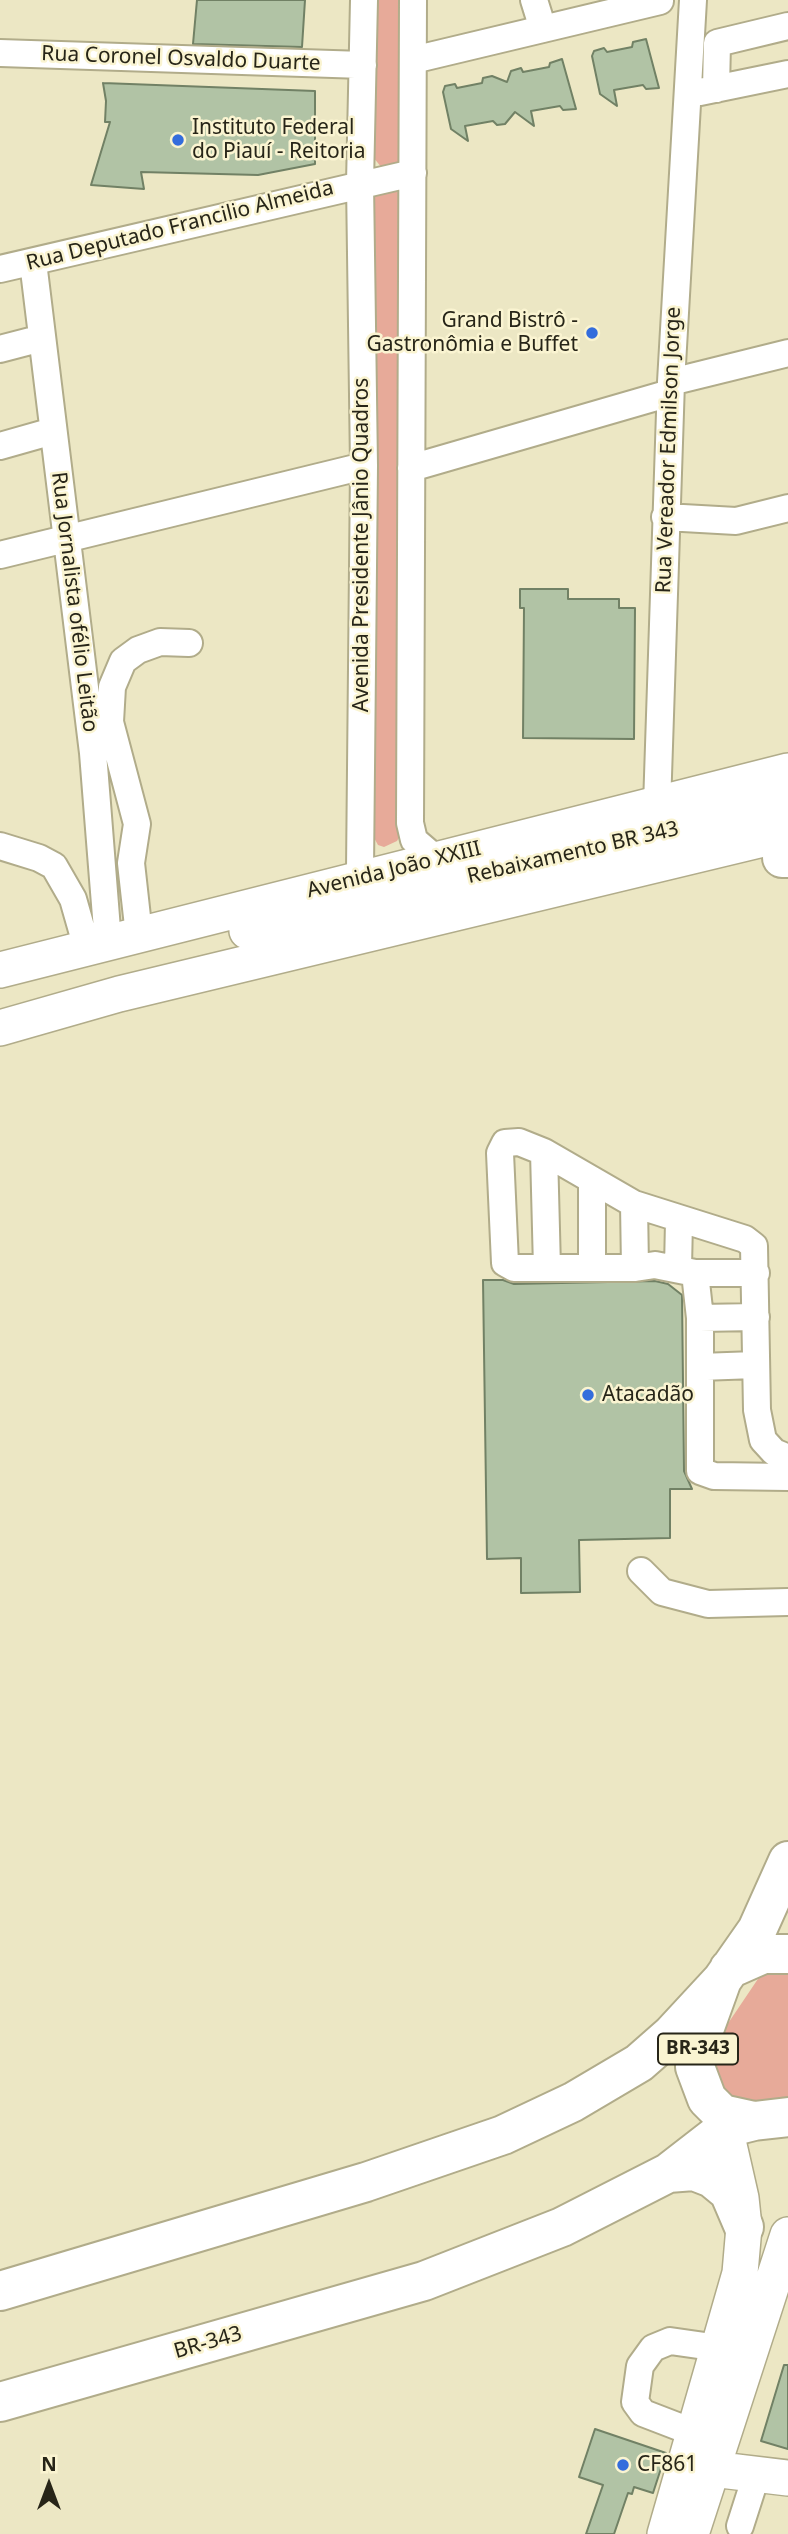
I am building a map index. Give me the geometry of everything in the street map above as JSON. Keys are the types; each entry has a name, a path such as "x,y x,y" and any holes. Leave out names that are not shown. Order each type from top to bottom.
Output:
{"highway":[{"name":"BR-343","path":"0,2291 366,2182 503,2136 573,2102 639,2063 672,2034 726,1975 757,1930 788,1861"},
{"path":"726,1975 763,1954 788,1954"},
{"name":"BR-343","path":"0,2402 424,2281 562,2227 668,2173 748,2120 707,2099 695,2067 700,2042 726,1975"},
{"path":"668,2173 694,2171 712,2178 729,2192 744,2227"}],"main road":[{"name":"Avenida João XXIII","path":"0,987 82,971 356,892 435,858 656,806 788,771"},
{"name":"Rebaixamento BR 343","path":"356,892 788,802"},
{"name":"Rebaixamento BR 343","path":"0,1028 119,994 397,927 787,851"},
{"path":"0,1043 787,851"},
{"name":"Avenida João XXIII","path":"0,970 111,942 356,892"},
{"path":"665,2534 740,2273 744,2227 736,2165 748,2120"},
{"path":"694,2523 788,2235"},
{"path":"712,2469 772,2476"}],"street":[{"name":"Avenida Presidente Jânio Quadros","path":"356,892 360,869 364,466 360,183 364,0"},
{"path":"413,0 410,823 414,840 435,858"},
{"path":"534,0 543,29"},
{"name":"Rua Vereador Edmilson Jorge","path":"656,806 665,517 693,0"},
{"path":"413,60 660,1"},
{"path":"716,89 717,43 788,26"},
{"name":"Rua Coronel Osvaldo Duarte","path":"0,53 363,65"},
{"path":"688,95 788,74"},
{"name":"Rua Deputado Francilio Almeida","path":"0,269 412,173"},
{"name":"Rua Jornalista ofélio Leitão","path":"33,262 93,753 111,942"},
{"path":"0,349 42,338"},
{"path":"411,468 788,353"},
{"path":"0,446 53,431"},
{"path":"0,555 364,466"},
{"path":"665,517 736,521 788,508"},
{"path":"111,942 131,863 137,824 110,722 112,687 123,661 138,650 160,642 189,643"},
{"path":"0,846 39,858 54,866 73,899 111,942"},
{"path":"756,1273 686,1271 655,1265 635,1268 514,1268 505,1263 500,1153 505,1143 519,1142 544,1152 634,1204 679,1221 745,1239 754,1246 756,1273 757,1410 763,1440 774,1452 788,1458"},
{"path":"544,1152 547,1268"},
{"path":"592,1181 592,1268"},
{"path":"634,1204 635,1268"},
{"path":"679,1221 686,1271 700,1318 701,1471 714,1476 788,1477"},
{"path":"700,1318 756,1317"},
{"path":"700,1367 755,1365"},
{"path":"641,1571 662,1592 708,1604 788,1602"},
{"path":"695,2433 643,2413 635,2402 640,2366 653,2348 670,2341 719,2348"},
{"path":"694,2523 738,2530 772,2476"}],"shaded area":[{"path":"375,0 402,0 400,156 399,162 393,168 382,168 373,157"},
{"path":"393,186 401,195 401,834 397,841 384,847 378,845 373,836 373,194"},
{"path":"766,1967 788,1967 788,2108 728,2097 704,2059"}],"building":[{"path":"197,0 305,0 302,47 193,44"},
{"path":"646,39 659,88 646,89 643,85 614,90 617,106 600,94 592,56 594,51 604,48 607,52 632,47 633,42"},
{"path":"562,59 576,109 563,110 560,106 531,111 534,126 515,112 505,124 497,125 493,121 465,126 468,141 451,129 443,92 445,86 455,84 457,88 482,83 483,78 492,76 507,82 511,71 521,68 523,72 549,67 550,63"},
{"name":"Instituto Federal do Piauí - Reitoria","path":"103,83 315,91 315,164 258,175 141,172 144,189 91,185 110,122 105,122"},
{"path":"520,589 568,589 568,599 619,599 619,608 635,608 634,739 523,738 524,608 520,608"},
{"name":"Atacadão","path":"483,1280 503,1280 514,1284 655,1281 668,1284 682,1295 684,1471 692,1489 670,1489 670,1538 579,1540 580,1592 521,1593 521,1558 487,1559"},
{"path":"784,2365 788,2365 788,2449 761,2441"},
{"name":"CF861","path":"595,2429 666,2453 653,2493 634,2487 632,2494 628,2493 614,2534 586,2534 603,2485 579,2477"}],"place":[{"name":"Instituto Federal do Piauí - Reitoria","path":"178,140"},
{"name":"Grand Bistrô - Gastronômia e Buffet","path":"592,333"},
{"name":"Atacadão","path":"588,1395"},
{"name":"CF861","path":"623,2465"}]}
